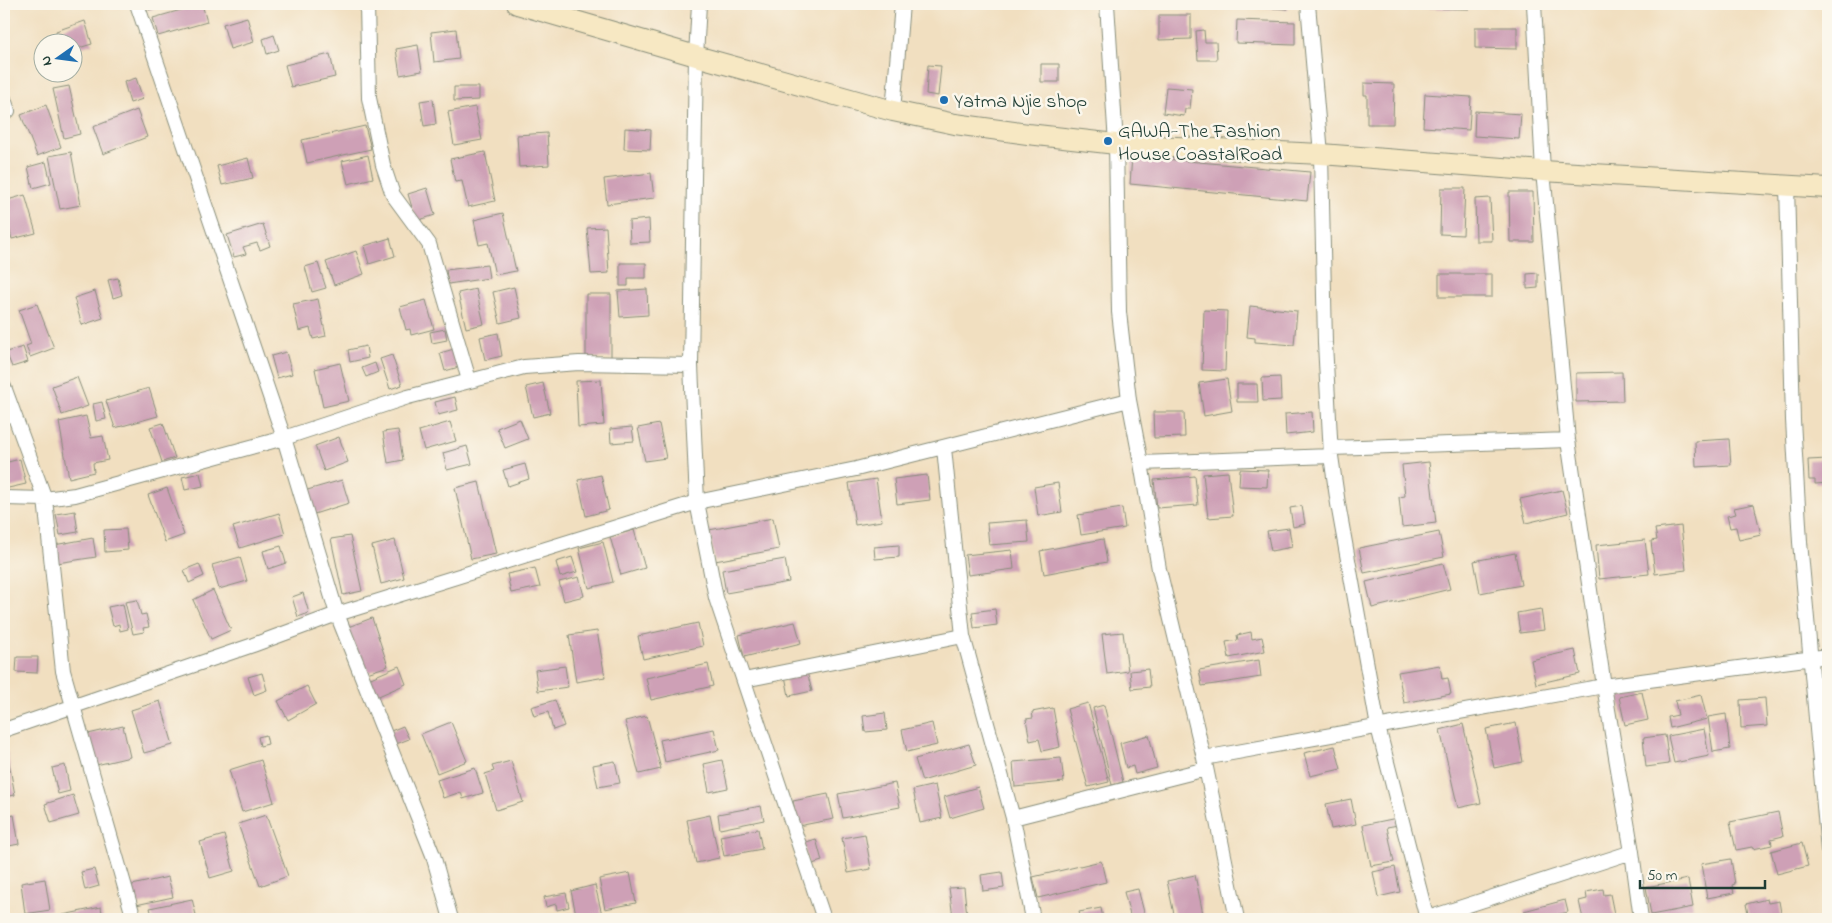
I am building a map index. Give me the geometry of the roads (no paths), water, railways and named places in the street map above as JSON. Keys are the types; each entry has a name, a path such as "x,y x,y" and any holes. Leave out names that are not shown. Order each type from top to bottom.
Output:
{"street":[{"path":"137,4 284,438 337,614 432,855 451,919"},
{"path":"367,4 369,98 383,165 393,195 429,244 469,380"},
{"path":"517,4 893,111 973,126 1116,144 1321,154 1543,171 1828,188"},
{"path":"699,4 696,56 691,365 698,502 716,598 824,919"},
{"path":"893,111 902,4"},
{"path":"1107,4 1116,144 1119,312 1129,400 1159,569 1205,763 1237,919"},
{"path":"1308,4 1321,154 1325,343 1331,452 1338,504 1378,727 1426,919 1632,852"},
{"path":"1534,4 1543,171 1568,440 1604,686 1642,919"},
{"path":"4,99 8,111 4,112"},
{"path":"1787,185 1793,420 1800,542 1828,850"},
{"path":"4,498 45,499 75,495 284,438 408,397 524,367 579,363 691,365"},
{"path":"4,387 45,499 63,671 134,919"},
{"path":"4,730 337,614 698,502 856,469 1129,400"},
{"path":"1141,463 1568,440"},
{"path":"944,448 963,636 1013,818 1033,919"},
{"path":"744,680 963,636"},
{"path":"1013,818 1205,763 1378,727 1604,686 1828,656"}],"place":[{"name":"Yatma Njie shop","path":"944,100"},
{"name":"GAWA-The Fashion House CoastalRoad","path":"1108,141"}]}
